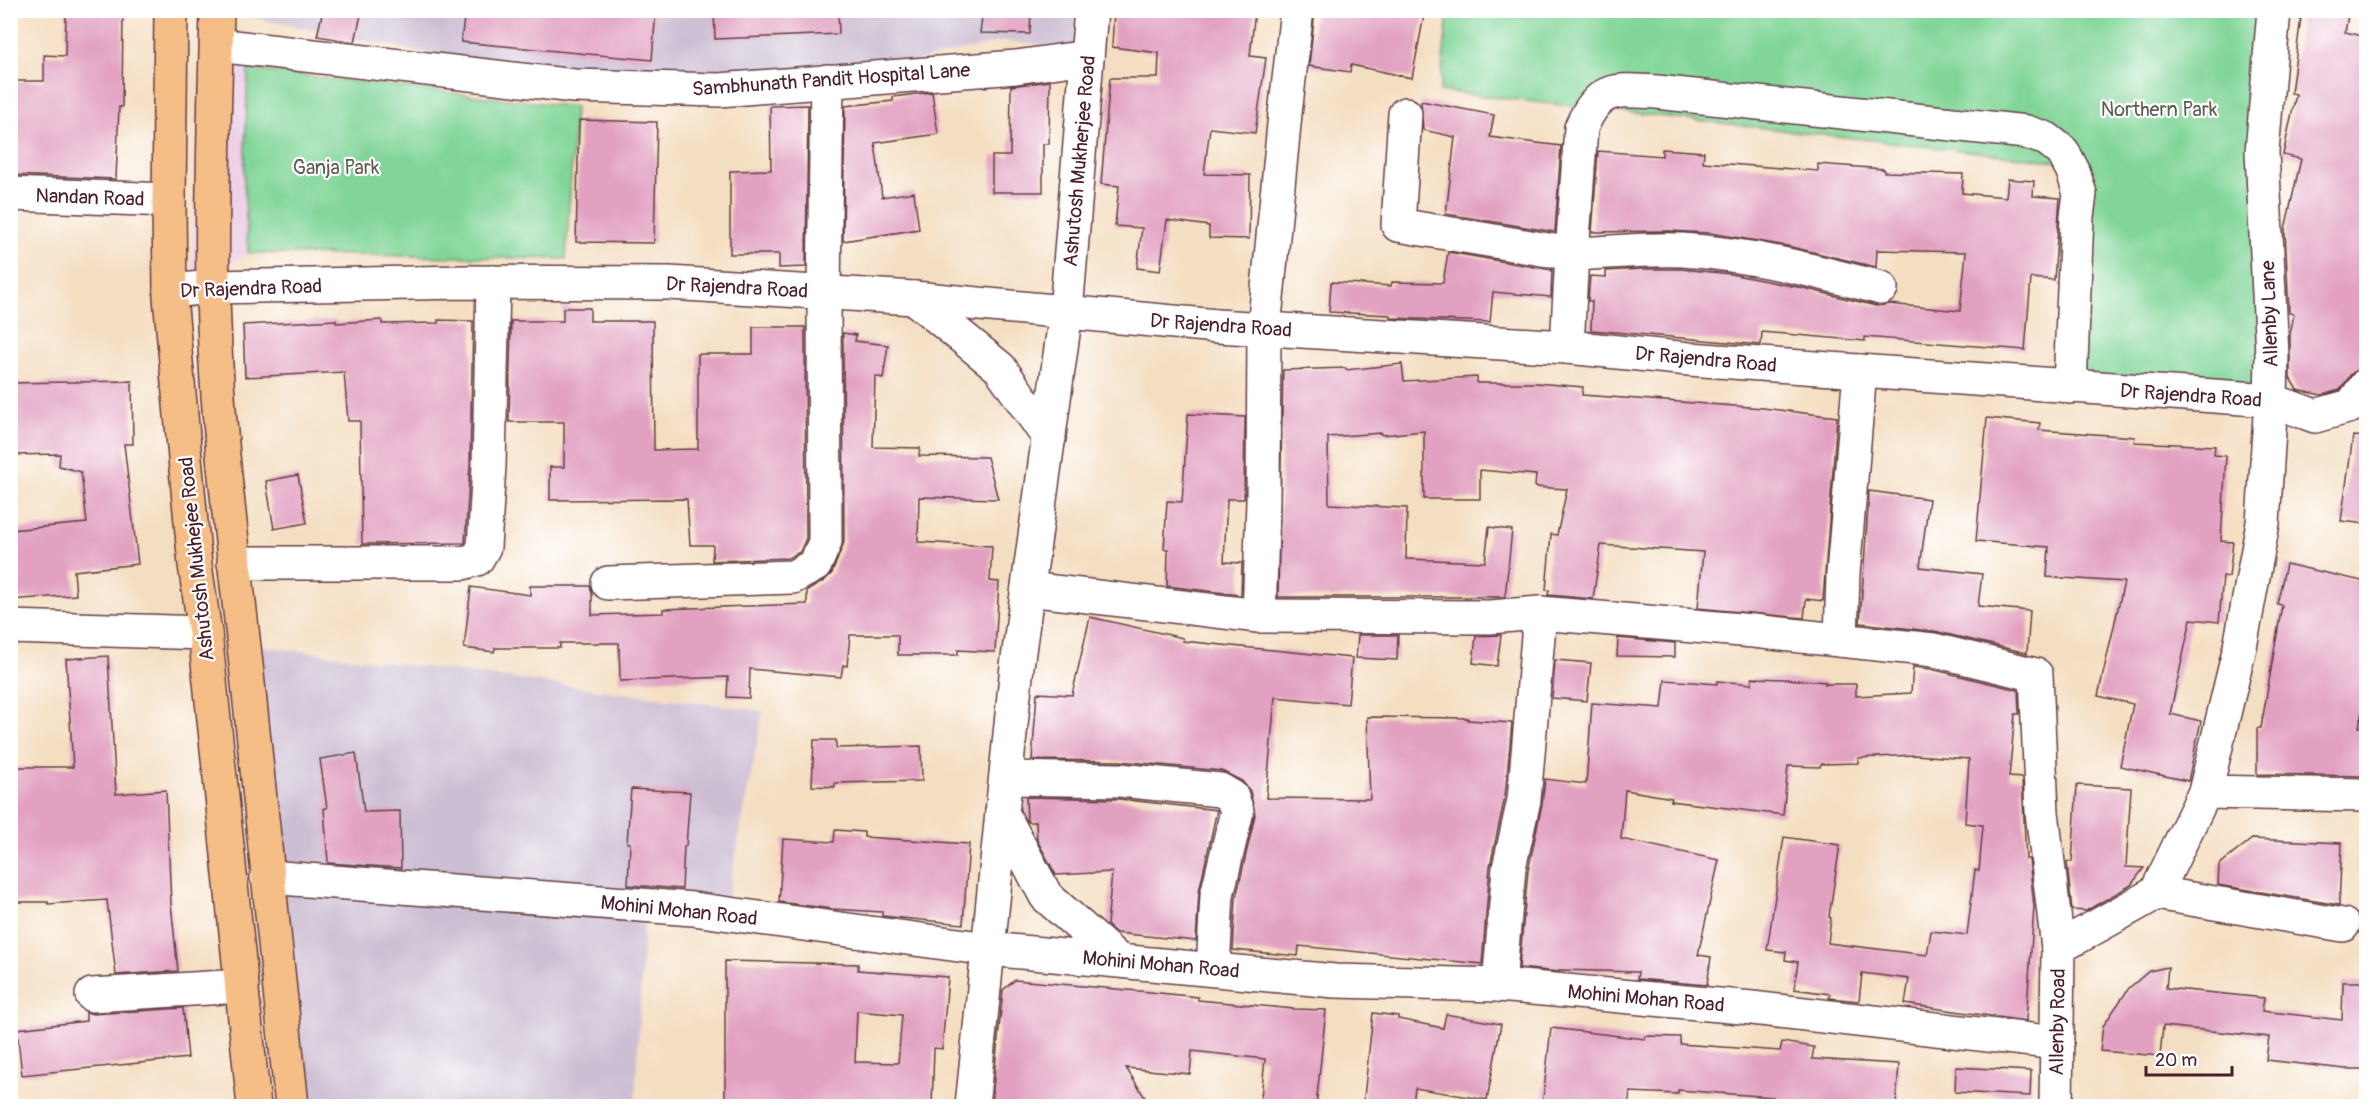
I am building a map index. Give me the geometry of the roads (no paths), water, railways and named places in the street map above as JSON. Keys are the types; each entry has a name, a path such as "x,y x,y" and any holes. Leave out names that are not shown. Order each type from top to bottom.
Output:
{"main road":[{"name":"Ashutosh Mukhejee Road","path":"171,10 170,291 195,565 205,633 254,1107"},
{"name":"Ashutosh Mukhejee Road","path":"217,10 213,287 223,454 292,1107"}],"street":[{"name":"Ashutosh Mukherjee Road","path":"972,1107 1017,666 1066,312 1091,10"},
{"path":"1259,616 1263,501 1264,329 1285,114 1298,10"},
{"name":"Allenby Lane","path":"2205,792 2240,647 2263,523 2272,355 2262,152 2274,10"},
{"name":"Sambhunath Pandit Hospital Lane","path":"217,45 574,86 719,90 1016,67 1087,57"},
{"path":"608,583 794,577 815,565 825,542 824,292 827,81"},
{"path":"1567,347 1581,128 1589,109 1601,97 1619,90 1658,92 2025,132 2048,140 2063,152 2073,171 2080,194 2077,216 2070,387"},
{"path":"1406,114 1398,225 1572,254 1681,250 1737,255 1881,288"},
{"name":"Nandan Road","path":"10,194 169,200"},
{"path":"234,563 463,563 477,558 484,547 493,282"},
{"name":"Dr Rajendra Road","path":"170,291 213,287 493,282 669,283 824,292 1264,329 1567,347 1689,359 2271,400 2315,416 2351,406 2367,385"},
{"path":"914,298 1000,368 1049,438"},
{"path":"1841,640 1843,574 1860,370"},
{"path":"1028,589 1259,616 1490,617 1540,613 1934,650 2036,675 2042,812 2058,948"},
{"path":"1499,985 1509,868 1524,800 1540,613"},
{"path":"10,627 205,633"},
{"path":"1006,778 1120,780 1220,790 1232,798 1237,811 1217,896 1213,969"},
{"path":"2343,925 2156,893 2205,792 2367,795"},
{"path":"1002,813 1046,896 1118,960"},
{"name":"Mohini Mohan Road","path":"267,877 693,909 988,949 1335,981 1499,985 1752,1008 2057,1043"},
{"name":"Allenby Road","path":"2056,1107 2058,948 2156,893"},
{"path":"92,995 242,986"}],"park label":[{"name":"Northern Park","path":"2159,109"},
{"name":"Ganja Park","path":"336,167"}]}
